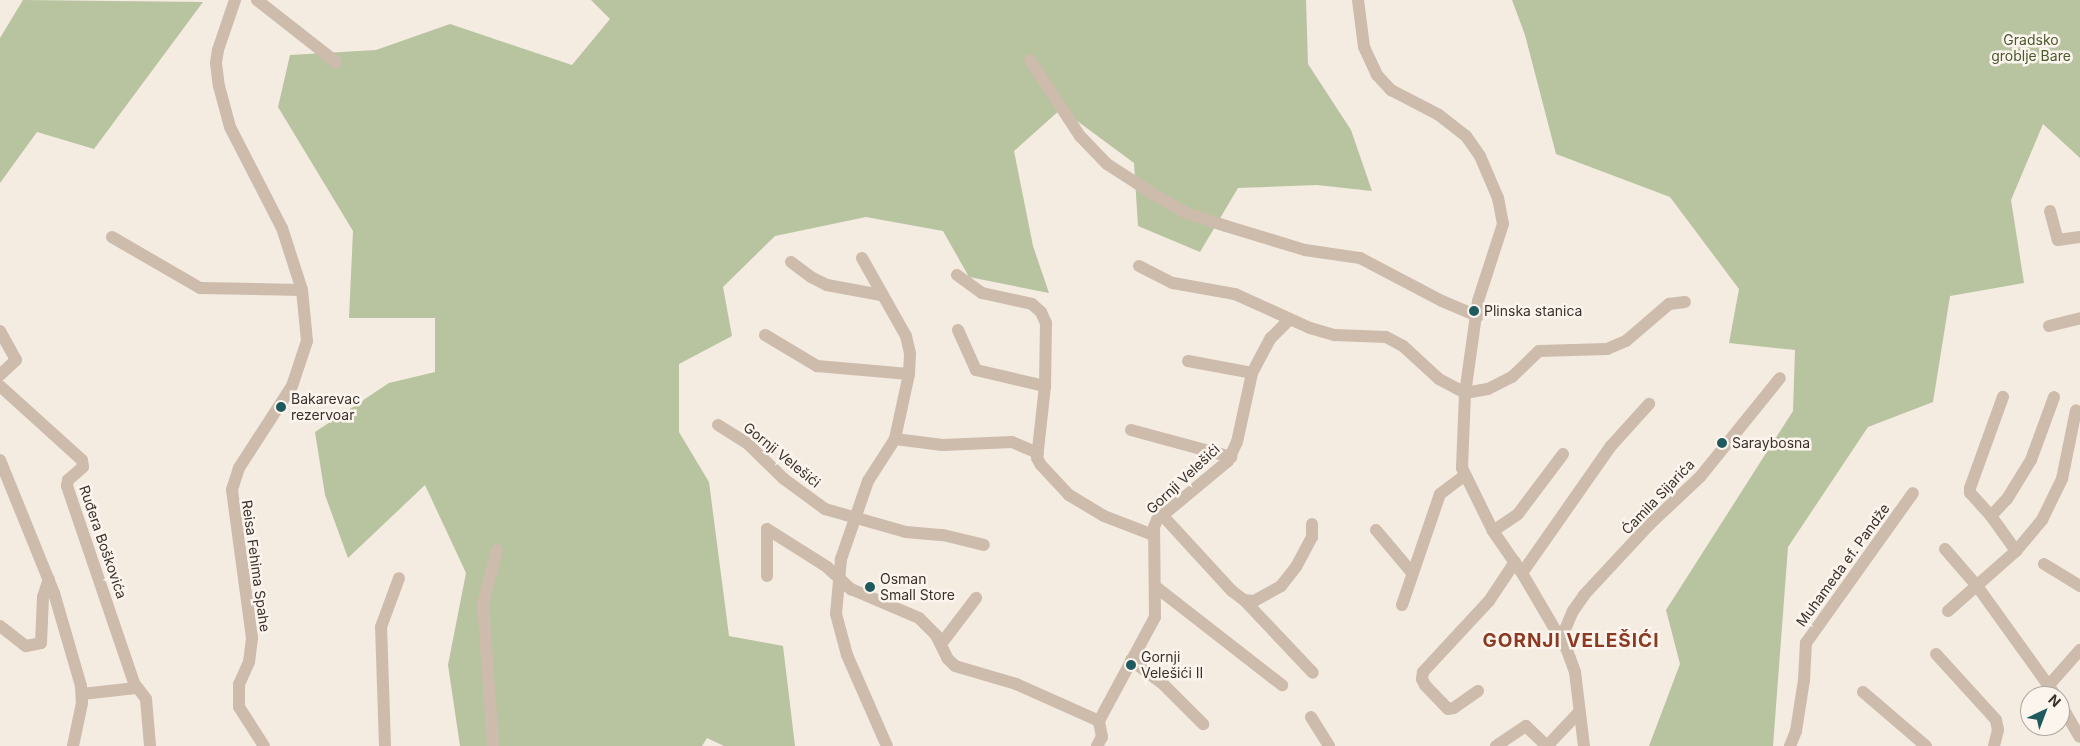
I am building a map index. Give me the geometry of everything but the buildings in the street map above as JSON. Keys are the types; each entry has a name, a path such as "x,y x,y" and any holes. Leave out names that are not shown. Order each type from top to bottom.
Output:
{"street":[{"name":"Reisa Fehima Spahe","path":"236,0 216,63 224,107 244,156 282,228 302,290 307,341 301,364 292,386 238,468 232,490 252,638 249,662 240,684 239,707 264,746"},
{"path":"257,0 336,62"},
{"path":"1358,0 1364,47 1377,75 1391,90 1453,124 1474,146 1490,177 1503,224 1483,284 1465,393 1461,460 1464,476 1493,531 1522,573 1561,639 1575,672 1584,746"},
{"path":"1030,60 1080,136 1107,164 1170,204 1226,226 1305,250 1360,258 1442,301 1478,316"},
{"path":"2050,212 2058,240 2080,237"},
{"path":"112,237 200,288 302,290"},
{"path":"862,258 881,294 897,315 906,336 910,354 909,374 895,439 868,481 841,559 836,614 847,655 887,746"},
{"path":"791,262 811,277 827,284 881,294"},
{"path":"1139,266 1174,283 1235,294 1289,320 1335,334 1390,339 1403,346 1434,376 1465,393 1488,389 1512,377 1539,351 1606,349 1626,341 1670,304 1686,302"},
{"path":"956,275 982,293 1032,304 1041,312 1046,323 1045,386 1038,453 1041,465 1070,495 1104,516 1153,535"},
{"path":"2049,326 2080,318"},
{"name":"Gornji Velešići","path":"1097,746 1102,737 1099,721 1155,617 1156,587 1153,535 1157,520 1231,457 1237,442 1252,373 1271,338 1289,320"},
{"path":"958,330 976,370 1045,386"},
{"path":"0,331 16,360 0,375"},
{"path":"765,335 817,366 909,374"},
{"path":"1188,361 1252,373"},
{"name":"Ćamila Sijarića","path":"1561,639 1573,611 1584,595 1651,522 1700,477 1780,378"},
{"name":"Ruđera Boškovića","path":"0,386 82,460 82,467 68,480 67,486 136,688"},
{"path":"2003,397 1970,488 1970,493 1991,516 2016,551"},
{"path":"1991,516 2007,499 2032,460 2054,397"},
{"path":"1522,573 1611,446 1649,404"},
{"path":"1948,611 2016,551 2042,520 2053,501 2062,479 2076,410"},
{"name":"Gornji Velešići","path":"718,425 748,444 784,479 825,509 906,532 943,535 984,545"},
{"path":"1131,430 1231,457"},
{"path":"895,439 943,445 1012,442 1038,453"},
{"path":"1493,531 1518,514 1564,454"},
{"path":"0,460 49,579 82,694 73,746"},
{"path":"1402,605 1440,494 1464,476"},
{"name":"Muhameda ef. Pandže","path":"1790,746 1796,731 1804,680 1806,643 1913,493"},
{"path":"1163,516 1313,674"},
{"path":"1244,600 1254,601 1281,586 1312,537 1312,524"},
{"path":"767,576 767,529 827,567 852,589 919,618 941,644 947,658 955,666 1016,684 1099,721"},
{"path":"1376,530 1413,574"},
{"path":"1945,549 1977,586 2049,686"},
{"path":"493,746 483,604 497,550"},
{"path":"1478,691 1448,709 1425,685 1422,679 1423,672 1489,601 1515,562"},
{"path":"2044,564 2080,586"},
{"path":"385,746 381,627 399,578"},
{"path":"0,626 26,646 34,647 41,643 43,597 49,579"},
{"path":"1156,587 1282,685"},
{"path":"941,644 976,598"},
{"path":"2056,686 2080,650"},
{"path":"1936,654 1996,720 1998,730 1994,746"},
{"path":"1131,660 1163,684 1203,724"},
{"path":"82,694 136,688 146,699 150,746"},
{"path":"1862,692 1926,746"},
{"path":"1496,746 1526,726 1547,746 1579,712"},
{"path":"1311,716 1328,746"},
{"path":"2070,720 2080,737"}],"green space":[{"path":"23,0 203,2 94,149 37,132 0,183 0,38"},
{"path":"591,0 1306,0 1308,64 1351,130 1372,191 1317,185 1238,188 1200,252 1138,226 1134,163 1061,109 1014,151 1033,246 1049,293 969,277 943,231 866,217 775,236 723,287 732,336 679,364 679,432 709,482 729,636 783,646 795,746 724,746 707,738 702,746 460,746 448,665 466,573 425,485 348,558 325,495 315,432 389,383 435,372 435,318 349,318 353,231 278,107 290,55 376,50 450,24 572,65 610,19"},
{"name":"Gradsko groblje Bare","path":"1512,0 2080,0 2080,158 2043,124 2011,200 2024,283 1950,296 1933,402 1868,427 1788,547 1773,746 1649,746 1680,664 1666,610 1793,411 1795,350 1729,343 1739,289 1670,197 1556,154 1525,35"}],"place":[{"name":"Plinska stanica","path":"1474,311"},
{"name":"Bakarevac rezervoar","path":"281,407"},
{"name":"Saraybosna","path":"1722,443"},
{"name":"Osman Small Store","path":"870,587"},
{"name":"Gornji Velešići II","path":"1131,665"}],"district":[{"name":"GORNJI VELEŠIĆI","path":"1571,641"}]}
